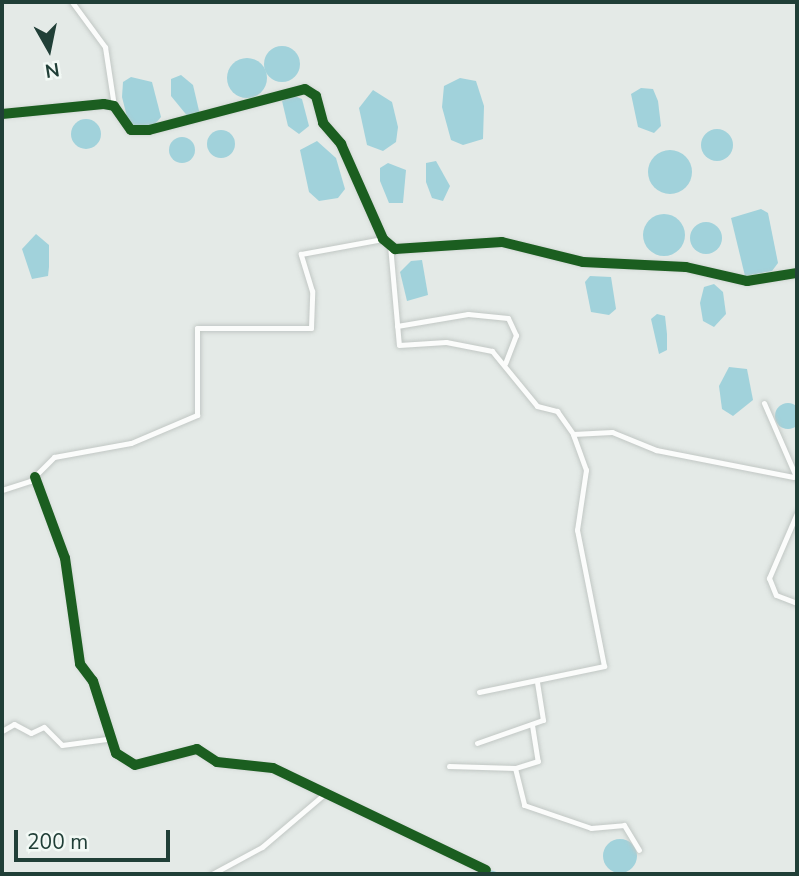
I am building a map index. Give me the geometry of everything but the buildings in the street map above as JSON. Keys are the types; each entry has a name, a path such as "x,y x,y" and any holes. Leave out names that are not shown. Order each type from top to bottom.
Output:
{"street":[{"path":"72,2 105,47 114,106 137,131 293,90 313,91 323,123 353,166 383,239 402,251 502,242 583,262 686,267 747,281 797,273"},
{"path":"2,114 114,106"},
{"path":"2,490 36,477 54,457 131,443 198,415 197,328 311,328 312,291 300,254 383,239"},
{"path":"390,245 397,326 402,346 477,345 505,363 537,407 557,411 573,434 586,470 577,530 606,660 599,670 479,692"},
{"path":"397,326 468,314 508,318 516,335 505,363"},
{"path":"764,403 795,478"},
{"path":"573,434 612,432 656,450 795,478"},
{"path":"36,477 65,558 72,639 93,681 107,739 135,765 197,749 217,762 273,768 322,796 486,870"},
{"path":"797,513 769,578 776,595 797,603"},
{"path":"477,743 532,725 544,716 537,681"},
{"path":"2,731 13,724 31,733 44,727 62,745 107,739"},
{"path":"449,766 515,768 538,761 532,725"},
{"path":"515,768 527,809 591,828 624,825 639,850"},
{"path":"212,874 256,852 322,796"}],"water":[{"path":"282,46 295,51 300,64 295,77 282,82 269,77 264,64 269,51"},
{"path":"247,58 261,64 267,78 261,92 247,98 233,92 227,78 233,64"},
{"path":"181,75 193,85 200,115 189,118 171,96 171,79"},
{"path":"131,77 152,82 161,117 155,124 137,127 128,121 122,97 123,82"},
{"path":"460,78 476,81 484,106 483,139 463,145 451,140 442,107 444,86"},
{"path":"641,88 653,89 658,101 661,126 654,133 638,127 631,94"},
{"path":"373,90 392,102 398,127 396,142 383,151 367,145 359,108"},
{"path":"292,95 302,99 309,126 299,134 288,126 282,101"},
{"path":"86,119 92,120 100,128 100,140 92,148 86,149 80,148 72,140 71,134 72,128 80,120"},
{"path":"717,129 729,133 733,145 729,157 717,161 705,157 701,145 705,133"},
{"path":"221,130 231,134 235,144 231,154 221,158 211,154 207,144 211,134"},
{"path":"182,137 191,141 195,150 191,159 182,163 173,159 169,150 173,141"},
{"path":"317,141 336,158 345,189 338,198 319,201 309,192 300,150"},
{"path":"670,150 685,157 692,172 685,187 670,194 655,187 648,172 655,157"},
{"path":"436,161 450,186 443,201 432,198 426,182 426,163"},
{"path":"388,163 406,170 403,203 389,203 380,181 380,168"},
{"path":"761,209 768,213 778,263 772,271 745,276 731,218"},
{"path":"664,214 679,220 685,235 679,250 664,256 649,250 643,235 649,220"},
{"path":"706,222 717,227 722,238 717,249 706,254 695,249 690,238 695,227"},
{"path":"36,234 49,245 49,267 48,276 32,279 22,249"},
{"path":"422,260 428,295 407,301 400,272 411,261"},
{"path":"590,276 611,277 616,309 609,315 591,312 585,282"},
{"path":"714,284 723,292 726,314 714,327 703,321 700,303 704,287"},
{"path":"657,314 665,316 667,334 667,350 659,354 651,319"},
{"path":"729,367 747,369 753,400 733,416 722,409 719,386"},
{"path":"788,403 797,407 801,416 797,425 788,429 779,425 775,416 779,407"},
{"path":"620,839 632,844 637,856 632,868 620,873 608,868 603,856 608,844"}],"waterway":[{"path":"487,870 499,874"}],"cycle path":[{"path":"2,114 104,104 114,106 131,130 149,130 305,89 316,96 323,123 341,144 383,239 395,249 502,242 583,262 686,267 747,281 797,273"},
{"path":"35,477 65,558 80,664 93,681 116,753 135,765 197,749 217,762 273,768 486,870"}]}
